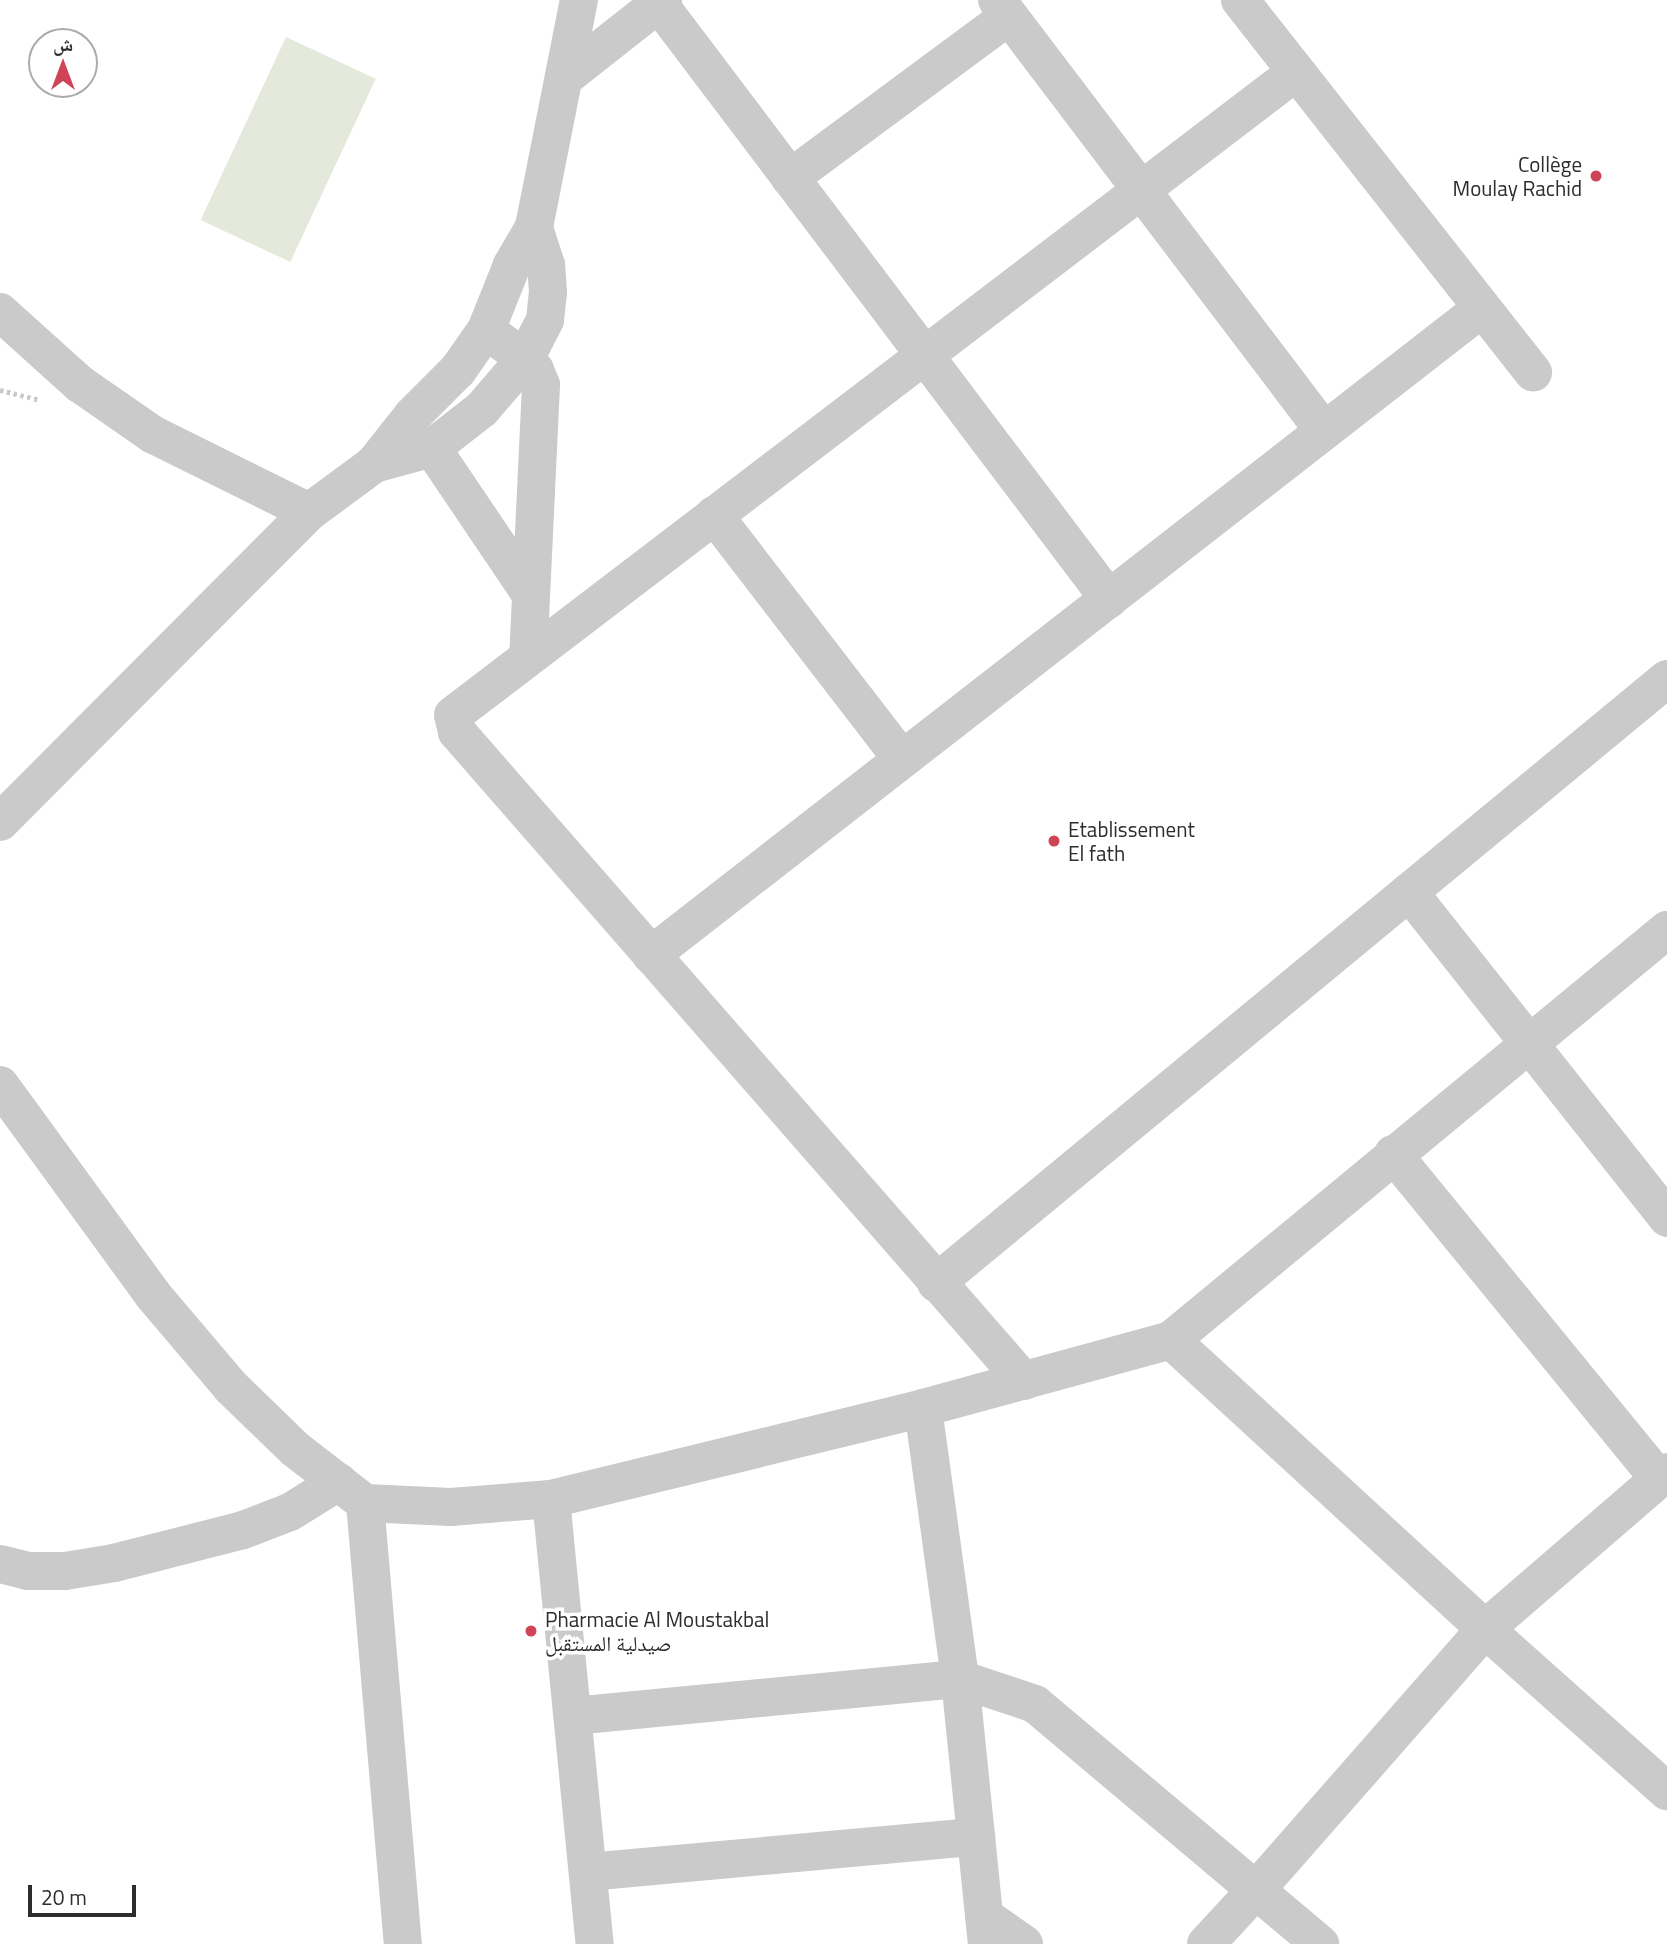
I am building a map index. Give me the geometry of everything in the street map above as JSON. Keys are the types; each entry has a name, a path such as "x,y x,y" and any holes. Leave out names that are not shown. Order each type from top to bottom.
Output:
{"street":[{"path":"0,822 309,512 374,464 412,416 458,370 486,330 512,265 534,228 579,0"},
{"path":"1240,0 1533,372"},
{"path":"564,78 659,1 1109,599"},
{"path":"790,178 1003,8 1324,431"},
{"path":"1024,1381 457,732 453,715 1296,72"},
{"path":"374,464 432,448 482,409 525,359 545,320 548,292 546,265 534,228"},
{"path":"651,955 1482,308"},
{"path":"0,312 80,384 141,427 309,512"},
{"path":"486,330 525,359 535,370 541,385 529,592 528,657"},
{"path":"432,448 529,592"},
{"path":"714,515 902,759"},
{"path":"936,1283 1667,680"},
{"path":"1409,892 1667,1218"},
{"path":"0,1564 28,1571 65,1571 114,1563 243,1531 351,1493 451,1507 551,1499 923,1408 1171,1340 1667,930"},
{"path":"0,1085 153,1295 231,1387 295,1449 351,1493 403,1944"},
{"path":"1206,1944 1485,1629 1663,1476 1393,1154"},
{"path":"1171,1340 1485,1629 1667,1791"},
{"path":"923,1408 960,1679 986,1930 1024,1944"},
{"path":"551,1499 595,1944"},
{"path":"573,1716 960,1679 1035,1704 1320,1944"},
{"path":"588,1872 976,1837"}],"shaded area":[{"path":"286,37 376,79 290,262 201,220"}],"place":[{"name":"Collège Moulay Rachid","path":"1596,176"},
{"name":"Etablissement El fath","path":"1054,841"},
{"name":"Pharmacie Al Moustakbal صيدلية المستقبل","path":"531,1631"}]}
